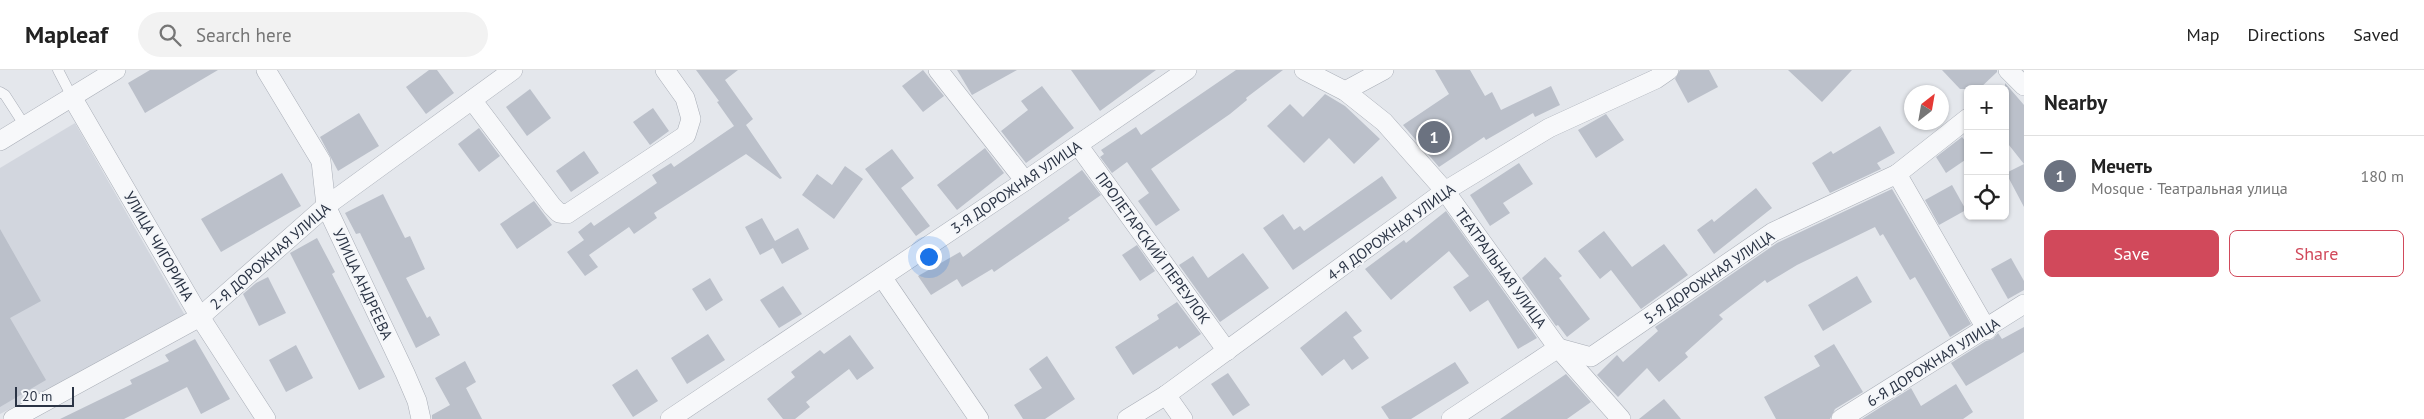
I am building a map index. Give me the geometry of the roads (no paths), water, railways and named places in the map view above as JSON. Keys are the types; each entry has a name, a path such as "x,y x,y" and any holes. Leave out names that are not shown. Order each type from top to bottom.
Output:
{"street":[{"path":"0,141 116,70"},
{"name":"УЛИЦА АНДРЕЕВА","path":"266,70 321,161 326,206 406,373 417,401 421,419"},
{"name":"2-Я ДОРОЖНАЯ УЛИЦА","path":"13,419 200,317 326,206 513,70"},
{"path":"472,100 552,206 559,213 567,214 686,135 691,119 685,98 666,70"},
{"path":"938,70 1025,181"},
{"name":"3-Я ДОРОЖНАЯ УЛИЦА","path":"670,419 1187,70"},
{"name":"ТЕАТРАЛЬНАЯ УЛИЦА","path":"1304,70 1345,92 1384,122 1445,191 1558,348 1621,419"},
{"path":"1345,92 1384,70"},
{"name":"4-Я ДОРОЖНАЯ УЛИЦА","path":"1127,419 1166,395 1445,191 1549,128 1656,79 1669,70"},
{"name":"УЛИЦА ЧИГОРИНА","path":"72,97 200,317 266,419"},
{"name":"5-Я ДОРОЖНАЯ УЛИЦА","path":"1558,348 1591,357 1773,232 1897,174 1964,121"},
{"name":"ПРОЛЕТАРСКИЙ ПЕРЕУЛОК","path":"1078,145 1227,350"},
{"path":"1897,174 1987,330"},
{"path":"882,277 979,419"},
{"name":"6-Я ДОРОЖНАЯ УЛИЦА","path":"1841,419 1987,330 2024,304"},
{"path":"1451,419 1558,348"},
{"path":"1166,395 1183,419"}],"lane":[{"path":"58,70 72,97"},
{"path":"0,92 5,95 25,126"}],"place":[{"name":"Мечеть","path":"1434,137"}]}
